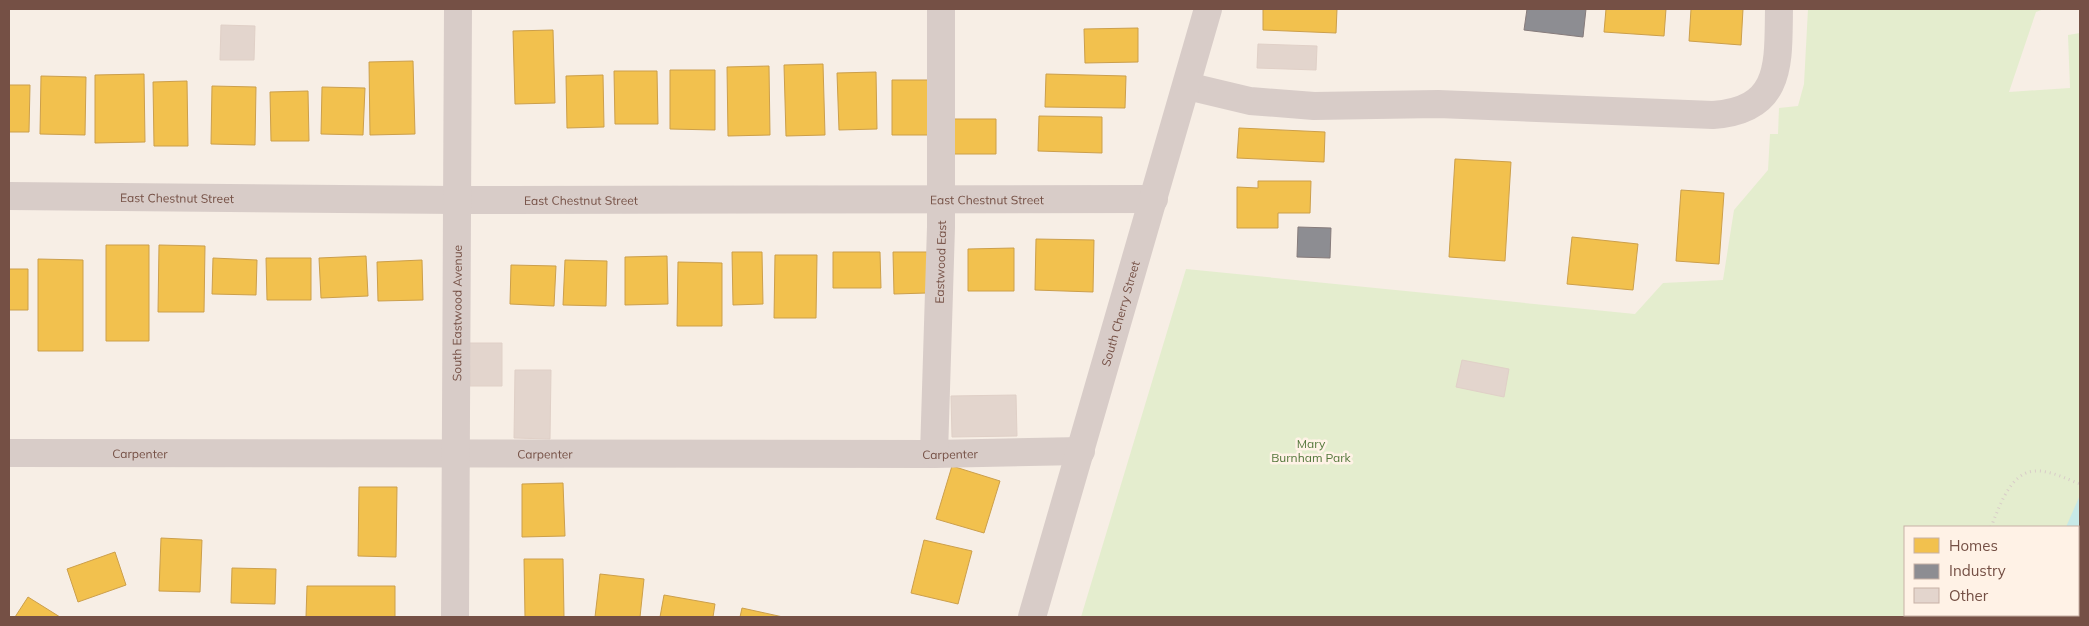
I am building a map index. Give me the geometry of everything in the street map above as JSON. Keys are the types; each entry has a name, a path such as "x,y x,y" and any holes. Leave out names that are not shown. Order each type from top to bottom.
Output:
{"street":[{"name":"South Eastwood Avenue","path":"455,617 458,9"},
{"name":"Eastwood East","path":"934,454 942,9"},
{"name":"South Cherry Street","path":"1032,617 1208,9"},
{"path":"1187,86 1250,101 1314,106 1438,104 1713,115 1728,114 1743,110 1767,91 1775,77 1778,54 1779,9"},
{"name":"East Chestnut Street","path":"9,196 456,200 1154,199"},
{"name":"Carpenter","path":"9,453 456,454 775,452 934,454 1080,451"}],"path":[{"path":"1991,526 2001,503 2017,478 2026,472 2036,470 2080,484"}],"green space":[{"name":"Mary Burnham Park","path":"1808,9 2044,9 2036,12 2009,92 2070,88 2068,35 2080,33 2080,617 1081,617 1186,269 1635,314 1663,283 1723,280 1734,210 1768,170 1770,134 1778,134 1779,108 1798,106 1804,84"}],"water":[{"path":"2080,495 2079,606 2079,526 2066,526"}],"building: Homes":[{"path":"1263,9 1337,9 1336,33 1263,30"},
{"path":"1606,9 1666,9 1664,36 1604,32"},
{"path":"1691,9 1743,9 1741,45 1689,41"},
{"path":"1138,28 1138,62 1085,63 1084,29"},
{"path":"553,30 555,103 515,104 513,31"},
{"path":"413,61 415,134 370,135 369,62"},
{"path":"823,64 825,135 786,136 784,65"},
{"path":"769,66 770,135 728,136 727,67"},
{"path":"670,70 715,70 715,130 670,129"},
{"path":"614,71 657,71 658,124 615,124"},
{"path":"876,72 877,129 839,130 837,73"},
{"path":"144,74 145,142 95,143 95,75"},
{"path":"1046,74 1126,76 1125,108 1045,107"},
{"path":"603,75 604,127 567,128 566,76"},
{"path":"41,76 86,77 85,135 40,134"},
{"path":"892,80 928,80 929,135 892,135"},
{"path":"187,81 188,146 154,146 153,82"},
{"path":"9,85 30,85 29,132 9,132"},
{"path":"212,86 256,87 255,145 211,144"},
{"path":"322,87 365,88 363,135 321,134"},
{"path":"308,91 309,141 271,141 270,92"},
{"path":"1039,116 1102,117 1102,153 1038,151"},
{"path":"953,119 996,119 996,154 953,154"},
{"path":"1239,128 1325,132 1324,162 1237,158"},
{"path":"1455,159 1511,162 1505,261 1449,257"},
{"path":"1258,181 1311,181 1310,213 1278,213 1278,228 1237,228 1237,187 1258,188"},
{"path":"1681,190 1724,193 1719,264 1676,261"},
{"path":"1572,237 1638,244 1633,290 1567,284"},
{"path":"1036,239 1094,240 1093,292 1035,290"},
{"path":"106,245 149,245 149,341 106,341"},
{"path":"159,245 205,246 204,312 158,312"},
{"path":"1014,248 1014,291 968,291 968,249"},
{"path":"732,252 762,252 763,304 733,305"},
{"path":"833,252 880,252 881,288 833,288"},
{"path":"893,252 927,252 927,293 894,294"},
{"path":"775,255 817,255 816,318 774,318"},
{"path":"366,256 368,296 321,298 319,258"},
{"path":"667,256 668,304 625,305 625,257"},
{"path":"213,258 257,260 256,295 212,294"},
{"path":"266,258 311,258 311,300 267,300"},
{"path":"38,259 83,260 83,351 38,351"},
{"path":"422,260 423,300 378,301 377,262"},
{"path":"565,260 607,261 606,306 563,305"},
{"path":"678,262 722,263 722,326 677,326"},
{"path":"511,265 556,266 554,306 510,304"},
{"path":"9,269 28,269 28,310 9,310"},
{"path":"952,466 1000,481 984,533 936,519"},
{"path":"563,483 565,536 522,537 522,484"},
{"path":"359,487 397,487 396,557 358,556"},
{"path":"161,538 202,540 200,592 159,591"},
{"path":"924,540 972,551 958,604 911,593"},
{"path":"115,552 126,585 78,602 67,569"},
{"path":"524,559 563,559 564,617 525,617"},
{"path":"232,568 276,569 275,604 231,603"},
{"path":"600,574 644,579 640,617 595,617"},
{"path":"307,586 395,586 395,617 306,617"},
{"path":"664,595 715,604 713,617 660,617"},
{"path":"28,597 60,617 15,617"},
{"path":"742,608 783,617 740,617"}],"building: Industry":[{"path":"1527,9 1586,9 1583,37 1524,30"},
{"path":"1298,227 1331,228 1330,258 1297,257"}],"building: Other":[{"path":"221,25 255,26 254,60 220,60"},
{"path":"1258,44 1317,46 1316,70 1257,68"},
{"path":"469,343 502,343 502,386 470,386"},
{"path":"1462,360 1509,369 1504,397 1456,387"},
{"path":"515,370 551,370 550,439 514,438"},
{"path":"1016,395 1017,436 952,437 951,396"}]}
